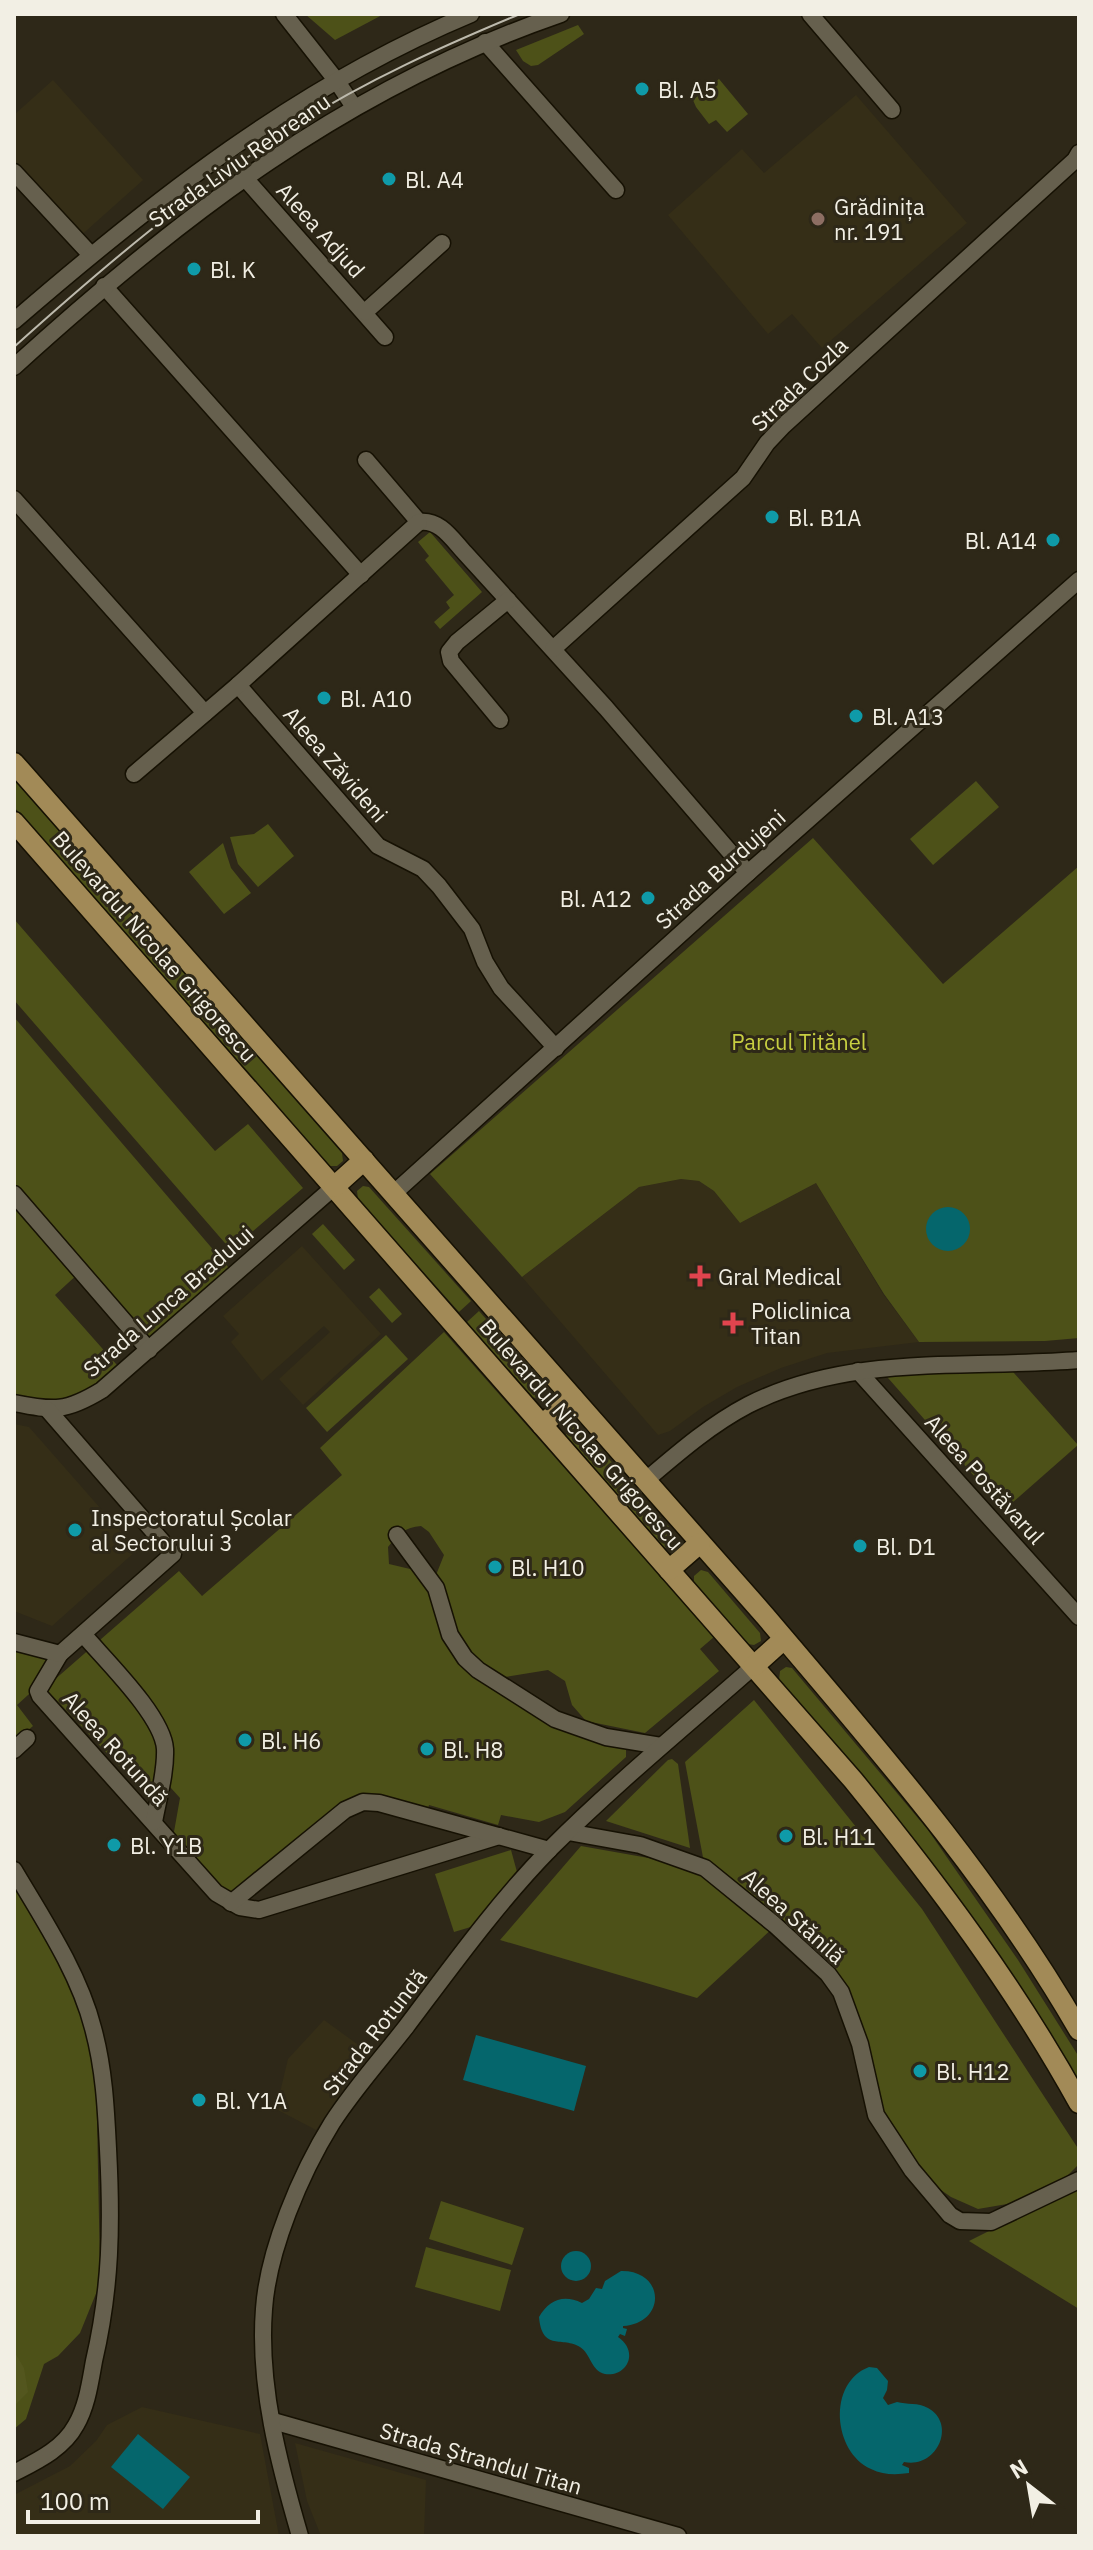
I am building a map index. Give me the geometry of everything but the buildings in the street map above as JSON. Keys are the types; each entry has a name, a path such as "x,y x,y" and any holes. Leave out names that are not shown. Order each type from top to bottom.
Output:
{"main road":[{"name":"Bulevardul Nicolae Grigorescu","path":"14,763 886,1757 965,1858 1079,2030"},
{"name":"Bulevardul Nicolae Grigorescu","path":"14,822 853,1780 949,1902 1008,1987 1079,2103"},
{"path":"334,1187 364,1160"},
{"path":"542,1425 573,1398"},
{"path":"669,1570 700,1543"},
{"path":"754,1666 784,1639"}],"street":[{"path":"284,14 354,107"},
{"name":"Strada Liviu Rebreanu","path":"14,321 162,197 280,114 336,80 424,34 471,14"},
{"name":"Strada Liviu Rebreanu","path":"14,367 164,237 311,132 411,76 485,42 561,14"},
{"path":"810,14 892,110"},
{"path":"485,42 616,190"},
{"name":"Strada Cozla","path":"553,649 743,478 783,426 1079,153"},
{"path":"14,172 91,255"},
{"name":"Aleea Adjud","path":"244,177 385,337"},
{"name":"Aleea Adjud","path":"365,312 442,243"},
{"path":"104,286 361,575"},
{"path":"366,460 419,522"},
{"path":"14,499 205,713"},
{"path":"134,774 419,522 429,520 442,528 553,649 748,873"},
{"name":"Strada Burdujeni","path":"393,1194 748,873 1079,580"},
{"path":"500,720 451,661 449,652 508,600"},
{"name":"Aleea Zăvideni","path":"238,685 378,846 423,869 439,886 472,929 485,962 501,988 556,1048"},
{"name":"Strada Lunca Bradului","path":"14,1403 48,1410 69,1407 94,1395 334,1187"},
{"path":"14,1194 149,1350"},
{"path":"645,1481 696,1438 748,1405 787,1388 824,1377 896,1367 1079,1360"},
{"name":"Aleea Postăvarul","path":"858,1371 1079,1617"},
{"name":"Aleea Rotundă","path":"48,1410 173,1554 60,1654 38,1691 216,1893 231,1903"},
{"path":"397,1535 432,1581 450,1635 465,1658 478,1670 555,1719 606,1737 661,1746"},
{"path":"83,1634 147,1709 162,1736 165,1759 154,1822"},
{"path":"14,1642 60,1654"},
{"name":"Strada Rotundă","path":"300,2536 289,2501 273,2421 265,2367 264,2309 278,2245 303,2179 326,2134 348,2100 475,1938 549,1850 661,1746 754,1666"},
{"path":"499,1836 268,1907 249,1910 231,1903 345,1810 363,1802 379,1803 499,1836 549,1850"},
{"name":"Aleea Stănilă","path":"568,1832 640,1845 705,1868 775,1925 835,1982 860,2044 872,2106 912,2170 950,2215 960,2221 991,2222 1079,2180"},
{"path":"14,1870 63,1952 93,2026 105,2087 110,2262 106,2304 84,2407 77,2425 64,2442 14,2473"},
{"name":"Strada Ștrandul Titan","path":"273,2421 678,2536"}],"shaded area":[{"path":"53,80 143,180 77,239 14,168 14,115"},
{"name":"Grădinița nr. 191","path":"856,95 967,223 822,348 792,314 768,334 668,215 742,149 764,173"},
{"name":"Policlinica Titan","path":"681,1179 699,1181 714,1191 740,1223 816,1183 883,1294 919,1342 827,1353 781,1368 737,1387 670,1431 658,1435 522,1277 639,1187"},
{"path":"302,1246 381,1334 303,1405 279,1379 330,1332 324,1326 262,1381 231,1342 239,1334 223,1316"},
{"path":"14,1424 29,1427 137,1550 52,1626 14,1611"},
{"path":"324,2020 368,2052 316,2130 276,2109 288,2059"},
{"path":"142,2407 260,2434 279,2536 14,2536 14,2495 70,2466 96,2441 107,2425"},
{"path":"295,2443 426,2480 424,2536 321,2536 307,2501"}],"green space":[{"path":"305,14 384,14 335,40"},
{"path":"578,25 584,34 538,65 531,66 523,61 516,50"},
{"path":"719,79 748,114 727,132 716,120 709,124 693,100"},
{"path":"430,532 482,592 440,629 434,622 450,608 446,602 454,595 425,560 429,556 418,542"},
{"path":"14,780 342,1153 343,1161 337,1166 328,1166 14,807"},
{"path":"976,781 999,807 933,865 910,839"},
{"path":"268,824 294,856 258,887 238,864 230,837 254,834"},
{"name":"Parcul Titănel","path":"813,838 943,984 1079,866 1079,1338 919,1342 884,1294 816,1183 740,1223 714,1191 699,1181 681,1179 639,1187 522,1277 430,1174"},
{"path":"223,843 231,868 251,893 224,914 189,872"},
{"path":"14,919 215,1151 248,1124 303,1188 231,1250 14,1000"},
{"path":"14,1017 234,1274 149,1350 80,1272 55,1295 124,1373 85,1400 14,1403"},
{"path":"363,1186 369,1187 471,1301 459,1312 358,1199 357,1191"},
{"path":"323,1224 355,1260 344,1270 312,1234"},
{"path":"379,1288 402,1314 392,1323 369,1297"},
{"path":"479,1311 545,1386 547,1394 541,1400 532,1397 467,1322"},
{"path":"444,1332 714,1637 700,1649 719,1671 645,1733 586,1721 572,1705 565,1681 548,1670 505,1677 474,1656 453,1623 436,1575 444,1555 429,1532 421,1526 406,1530 388,1547 389,1564 427,1573 450,1633 470,1661 546,1713 577,1727 626,1740 626,1757 565,1812 539,1822 501,1815 498,1825 429,1805 426,1816 379,1803 354,1805 231,1903 216,1893 172,1843 180,1798 162,1778 157,1806 45,1688 179,1571 202,1596 342,1475 320,1448"},
{"path":"386,1335 408,1359 327,1432 306,1408"},
{"path":"1005,1363 1078,1445 1004,1510 881,1370"},
{"path":"570,1424 578,1424 677,1536 678,1543 672,1548 665,1548 566,1436"},
{"path":"701,1570 708,1572 760,1633 761,1641 748,1644 694,1583 694,1576"},
{"path":"14,1642 60,1654 39,1685 17,1705 33,1726 14,1742"},
{"path":"786,1667 792,1668 928,1830 1018,1960 1079,2057 1079,2093 1005,1969 915,1841 779,1680 780,1671"},
{"path":"754,1700 922,1909 1079,2150 1079,2164 1065,2178 1013,2203 978,2209 951,2197 912,2170 883,2127 841,1992 775,1926 697,1998 500,1940 581,1846 705,1868 685,1762"},
{"path":"672,1759 678,1764 690,1848 606,1821"},
{"path":"511,1850 517,1872 474,1926 454,1932 435,1874"},
{"path":"14,1887 70,1973 96,2069 100,2270 97,2291 80,2333 58,2356 44,2364 26,2419 14,2429"},
{"path":"1079,2186 1079,2309 969,2241"},
{"path":"441,2201 524,2228 512,2265 429,2239"},
{"path":"426,2247 511,2270 500,2311 415,2287"},
{"path":"14,2351 24,2368 28,2392 14,2406"}],"water":[{"path":"948,1207 964,1213 970,1229 964,1245 948,1251 932,1245 926,1229 932,1213"},
{"path":"476,2035 586,2066 574,2111 463,2080"},
{"path":"576,2251 582,2252 590,2260 590,2272 582,2280 576,2281 570,2280 562,2272 561,2266 562,2260 570,2252"},
{"path":"621,2271 636,2273 646,2279 653,2287 655,2297 647,2316 637,2323 623,2326 627,2329 625,2336 620,2334 618,2337 628,2349 625,2367 613,2374 605,2374 597,2370 580,2347 554,2341 544,2335 539,2317 547,2306 557,2300 569,2299 582,2303 596,2288 602,2289 605,2281"},
{"path":"869,2367 877,2368 888,2381 883,2398 888,2405 897,2402 924,2406 937,2415 941,2424 942,2434 934,2452 926,2459 904,2462 902,2465 909,2468 909,2473 890,2474 871,2469 858,2460 843,2433 841,2402 846,2387 855,2375"},
{"path":"138,2434 190,2477 163,2509 111,2467"}],"tram line":[{"path":"14,347 150,230 222,175 296,125 434,51 520,14"}],"place":[{"name":"Bl. A5","path":"642,89"},
{"name":"Bl. A4","path":"389,179"},
{"name":"Grădinița nr. 191","path":"818,219"},
{"name":"Bl. K","path":"194,269"},
{"name":"Bl. B1A","path":"772,517"},
{"name":"Bl. A14","path":"1053,540"},
{"name":"Bl. A10","path":"324,698"},
{"name":"Bl. A13","path":"856,716"},
{"name":"Bl. A12","path":"648,898"},
{"name":"Gral Medical","path":"700,1276"},
{"name":"Policlinica Titan","path":"733,1323"},
{"name":"Inspectoratul Școlar al Sectorului 3","path":"75,1530"},
{"name":"Bl. D1","path":"860,1546"},
{"name":"Bl. H10","path":"495,1567"},
{"name":"Bl. H6","path":"245,1740"},
{"name":"Bl. H8","path":"427,1749"},
{"name":"Bl. H11","path":"786,1836"},
{"name":"Bl. Y1B","path":"114,1845"},
{"name":"Bl. H12","path":"920,2071"},
{"name":"Bl. Y1A","path":"199,2100"}]}
